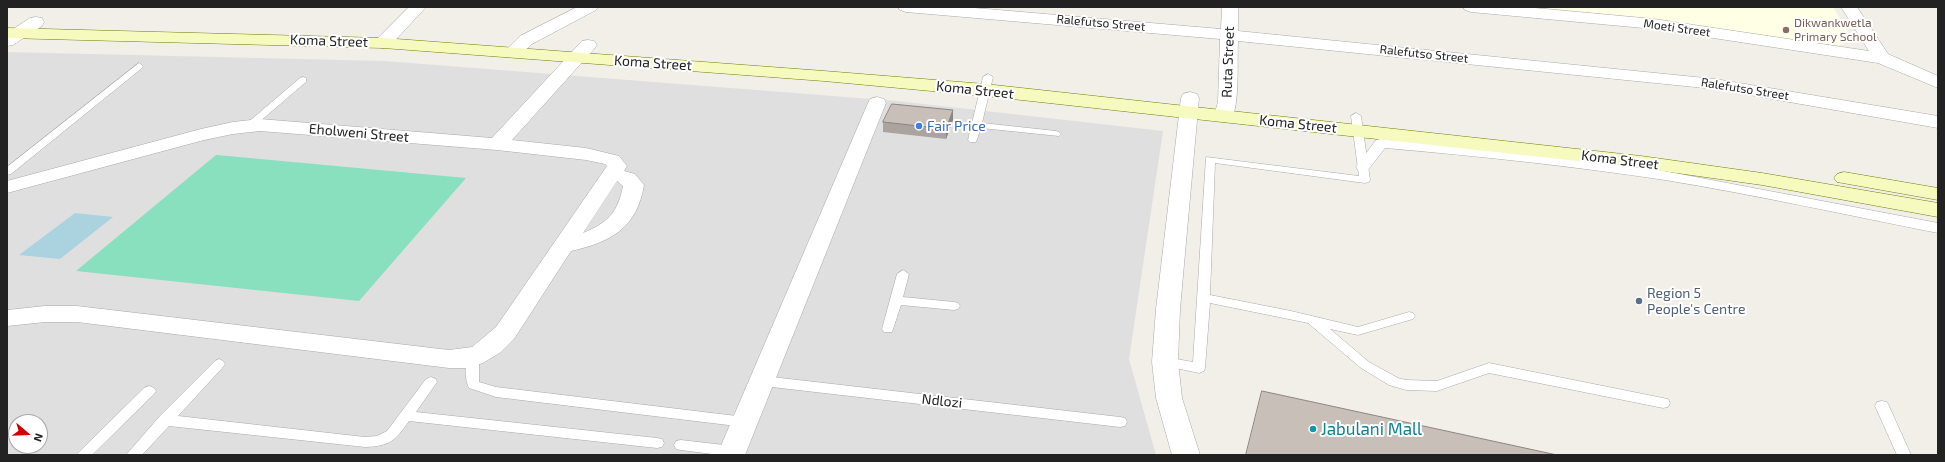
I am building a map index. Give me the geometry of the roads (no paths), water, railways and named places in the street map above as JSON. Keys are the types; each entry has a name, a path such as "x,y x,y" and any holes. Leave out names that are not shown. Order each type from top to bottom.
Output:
{"main road":[{"name":"Koma Street","path":"10,32 36,22 389,37 513,52 583,51 847,64 986,84 1358,123 1698,154 1938,194"},
{"name":"Koma Street","path":"10,32 526,40 583,51"},
{"name":"Koma Street","path":"1358,123 1762,179 1938,210"}],"street":[{"path":"389,37 418,7"},
{"path":"513,52 526,40 590,7"},
{"name":"Ralefutso Street","path":"906,7 1229,35 1682,79 1938,122"},
{"name":"Ruta Street","path":"1225,109 1230,7"},
{"name":"Moeti Street","path":"1471,7 1513,9 1654,24 1882,58 1938,83"},
{"path":"1849,7 1882,58"},
{"path":"497,144 583,51"},
{"path":"732,453 877,103"},
{"path":"1186,455 1169,398 1165,362 1168,309 1189,105"},
{"name":"Eholweni Street","path":"7,187 201,135 249,126 277,126 497,144 600,156 612,160 617,166 613,174"},
{"path":"1363,167 1381,143 1439,148 1626,170 1736,188 1938,228"},
{"path":"7,318 33,315 77,314 449,359 473,358 492,346 505,333 563,246 613,174 628,178 634,185 632,197 620,219 608,231 597,237 584,242 563,246"}],"lane":[{"path":"7,172 139,66"},
{"path":"249,126 303,80"},
{"path":"973,140 986,84"},
{"path":"1165,362 1199,368 1204,298 1210,159 1365,180 1358,123"},
{"path":"977,125 1056,134"},
{"path":"888,329 903,274"},
{"path":"1204,298 1358,331 1409,316"},
{"path":"896,300 954,306"},
{"path":"1311,320 1365,366 1394,382 1406,385 1437,386 1489,368 1663,403"},
{"path":"473,358 472,380 474,385 496,392 745,422"},
{"path":"133,455 218,364"},
{"name":"Ndlozi","path":"763,381 1120,422"},
{"path":"165,420 365,442 379,441 392,435 431,382"},
{"path":"83,455 149,391"},
{"path":"1882,406 1904,455"},
{"path":"407,416 657,443"},
{"path":"681,445 732,453"}],"water":[{"path":"75,213 113,217 60,259 19,255"}],"place":[{"name":"Dikwankwetla Primary School","path":"1786,30"},
{"name":"Fair Price","path":"919,126"},
{"name":"Region 5 People's Centre","path":"1639,301"},
{"name":"Jabulani Mall","path":"1313,429"}]}
